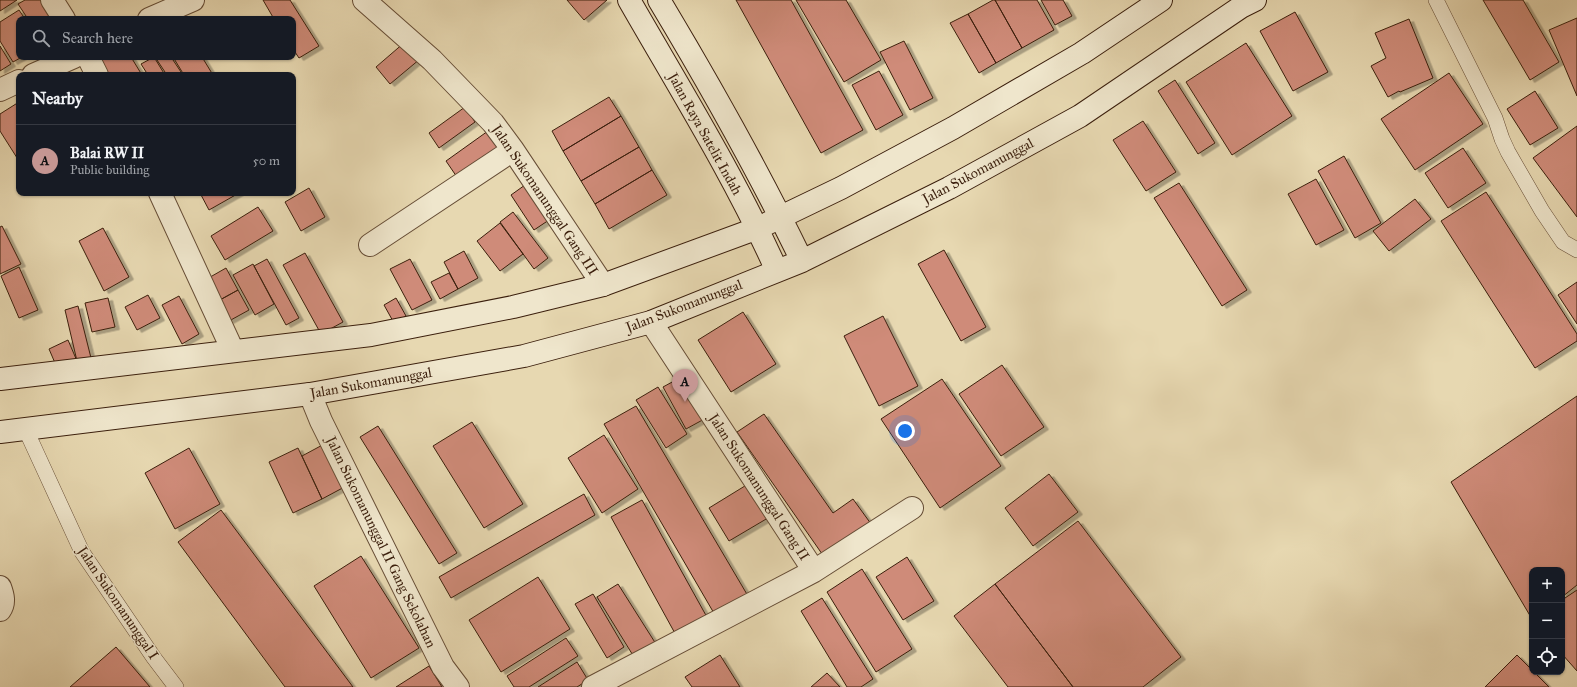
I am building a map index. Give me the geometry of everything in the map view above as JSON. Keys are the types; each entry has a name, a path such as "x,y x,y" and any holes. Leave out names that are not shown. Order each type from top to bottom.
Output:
{"main road":[{"path":"52,0 62,16"},
{"path":"157,16 193,0"},
{"name":"Jalan Sukomanunggal Gang III","path":"364,0 432,60 493,123 513,150 603,286"},
{"name":"Jalan Raya Satelit Indah","path":"629,0 693,110 758,228 777,271"},
{"name":"Jalan Raya Satelit Indah","path":"659,0 692,56 781,217 802,261"},
{"path":"0,379 371,335 512,307 603,286 758,228 781,217 953,128 1082,52 1161,0"},
{"name":"Jalan Sukomanunggal","path":"0,432 310,394 524,356 651,322 802,261 949,188 1080,116 1241,7 1255,0"},
{"path":"40,72 67,60"},
{"path":"90,60 96,72"},
{"path":"0,90 16,82"},
{"path":"370,245 513,150"},
{"path":"161,196 233,351"},
{"name":"Jalan Sukomanunggal Gang II","path":"651,322 814,571"},
{"name":"Jalan Sukomanunggal II Gang Sekolahan","path":"310,394 321,421 443,667 458,687"},
{"name":"Jalan Sukomanunggal Gang II","path":"593,687 814,571 912,508"},
{"path":"0,587 3,597 3,606 0,610"}],"lane":[{"path":"1436,0 1495,118 1505,145 1542,212 1563,242 1577,250"},
{"name":"Jalan Sukomanunggal I","path":"25,428 82,552 154,658 176,687"}],"building":[{"path":"0,0 17,0 0,11"},
{"path":"25,0 46,0 56,16 26,16 18,4"},
{"path":"263,0 290,0 319,46 299,58 296,54 296,16 272,16"},
{"path":"567,0 607,0 584,20"},
{"path":"736,0 791,0 863,130 821,153"},
{"path":"796,0 846,0 881,60 844,82"},
{"path":"995,0 1022,48 996,63 968,14"},
{"path":"995,0 1037,0 1054,30 1022,48"},
{"path":"1041,0 1063,0 1072,16 1055,25"},
{"path":"1483,0 1523,0 1559,62 1530,80"},
{"path":"19,10 23,16 16,16 17,60 13,62 0,41 0,22"},
{"path":"1295,12 1328,72 1293,91 1260,31"},
{"path":"968,14 996,63 979,73 950,23"},
{"path":"1577,18 1577,96 1549,30"},
{"path":"1409,19 1433,78 1400,92 1399,91 1388,97 1371,66 1386,58 1375,33"},
{"path":"904,41 933,98 910,110 880,52"},
{"path":"405,42 420,59 390,84 376,67"},
{"path":"1246,43 1292,116 1232,155 1186,82"},
{"path":"0,46 11,64 0,71"},
{"path":"102,60 133,60 140,72 103,72 98,63"},
{"path":"148,60 156,60 163,72 146,72 141,64"},
{"path":"157,60 173,60 181,72 165,72"},
{"path":"175,60 204,60 211,72 182,72"},
{"path":"879,71 903,115 876,130 852,85"},
{"path":"1449,73 1483,124 1415,170 1381,119"},
{"path":"1175,80 1215,143 1198,154 1158,91"},
{"path":"1535,91 1558,128 1530,145 1507,109"},
{"path":"609,97 621,116 563,151 552,131"},
{"path":"16,104 16,156 0,131 0,114"},
{"path":"465,107 475,122 439,148 429,133"},
{"path":"621,116 639,147 581,181 563,151"},
{"path":"1143,121 1176,172 1146,191 1113,140"},
{"path":"1577,126 1577,217 1533,158"},
{"path":"488,131 501,150 459,180 446,161"},
{"path":"639,147 652,170 595,204 581,181"},
{"path":"1463,148 1486,183 1448,208 1425,173"},
{"path":"1344,156 1381,223 1355,238 1318,171"},
{"path":"652,170 667,195 609,229 595,204"},
{"path":"1316,179 1344,230 1316,245 1288,194"},
{"path":"1179,183 1247,290 1222,306 1154,198"},
{"path":"525,185 549,220 534,230 511,195"},
{"path":"309,188 325,217 301,231 285,202"},
{"path":"1486,192 1577,334 1577,341 1535,368 1441,221"},
{"path":"202,196 234,196 209,210"},
{"path":"1415,199 1431,219 1389,251 1373,231"},
{"path":"258,207 273,231 225,260 211,236"},
{"path":"513,212 548,258 534,269 500,222"},
{"path":"500,223 523,254 500,271 477,241"},
{"path":"2,226 21,264 0,274 0,227"},
{"path":"103,228 129,277 104,291 79,241"},
{"path":"944,250 986,327 961,341 918,264"},
{"path":"464,251 478,278 458,289 444,262"},
{"path":"305,253 343,322 321,334 283,265"},
{"path":"267,259 299,318 286,325 254,266"},
{"path":"410,259 432,300 412,310 390,269"},
{"path":"253,264 274,304 255,315 233,275"},
{"path":"19,267 38,310 19,318 1,276"},
{"path":"226,268 238,290 218,301 205,280"},
{"path":"449,273 458,289 440,299 431,282"},
{"path":"1577,282 1577,324 1558,295"},
{"path":"238,290 249,310 229,321 218,301"},
{"path":"148,295 160,318 137,330 125,307"},
{"path":"179,296 199,334 182,344 162,305"},
{"path":"108,298 115,327 92,332 85,303"},
{"path":"396,298 406,316 394,323 384,305"},
{"path":"78,306 91,358 77,361 65,310"},
{"path":"743,312 776,364 731,392 698,340"},
{"path":"883,316 918,386 879,406 844,336"},
{"path":"68,340 77,361 58,370 49,349"},
{"path":"1002,365 1044,427 1001,456 959,394"},
{"path":"685,375 708,417 686,429 663,387"},
{"path":"942,379 1001,466 940,508 881,419"},
{"path":"658,387 687,434 666,448 636,400"},
{"path":"1577,396 1577,585 1565,595 1565,567 1529,567 1529,614 1451,482"},
{"path":"636,406 748,596 715,615 604,424"},
{"path":"764,414 833,513 853,499 874,528 827,561 737,432"},
{"path":"472,422 523,504 484,528 433,446"},
{"path":"378,426 457,553 439,564 360,437"},
{"path":"604,435 638,489 602,513 568,458"},
{"path":"328,442 350,484 322,499 302,456"},
{"path":"189,448 220,504 175,529 145,473"},
{"path":"298,448 322,499 293,513 269,462"},
{"path":"1049,474 1078,512 1033,546 1005,508"},
{"path":"753,481 773,515 729,541 709,508"},
{"path":"584,494 595,515 451,598 439,577"},
{"path":"642,500 708,619 677,637 611,517"},
{"path":"221,510 353,687 285,687 178,542"},
{"path":"1078,521 1181,657 1143,687 1073,687 995,584"},
{"path":"361,556 419,648 371,678 314,586"},
{"path":"907,557 934,601 903,620 876,577"},
{"path":"862,569 912,649 876,672 827,592"},
{"path":"538,577 570,629 501,672 469,620"},
{"path":"618,584 656,644 634,657 597,597"},
{"path":"995,584 1073,687 1008,687 954,616"},
{"path":"1577,590 1577,671 1565,657 1565,598"},
{"path":"593,594 624,647 607,658 575,604"},
{"path":"822,598 873,679 861,687 847,687 801,611"},
{"path":"566,638 578,656 529,687 514,687 507,676"},
{"path":"116,647 150,687 70,687"},
{"path":"720,655 740,687 692,687 685,677"},
{"path":"1517,655 1529,667 1529,675 1537,675 1549,687 1485,687"},
{"path":"577,662 588,680 577,687 538,687"},
{"path":"429,666 442,687 396,687"},
{"path":"827,673 840,687 811,687"}],"place":[{"name":"Balai RW II","path":"685,402"}]}
